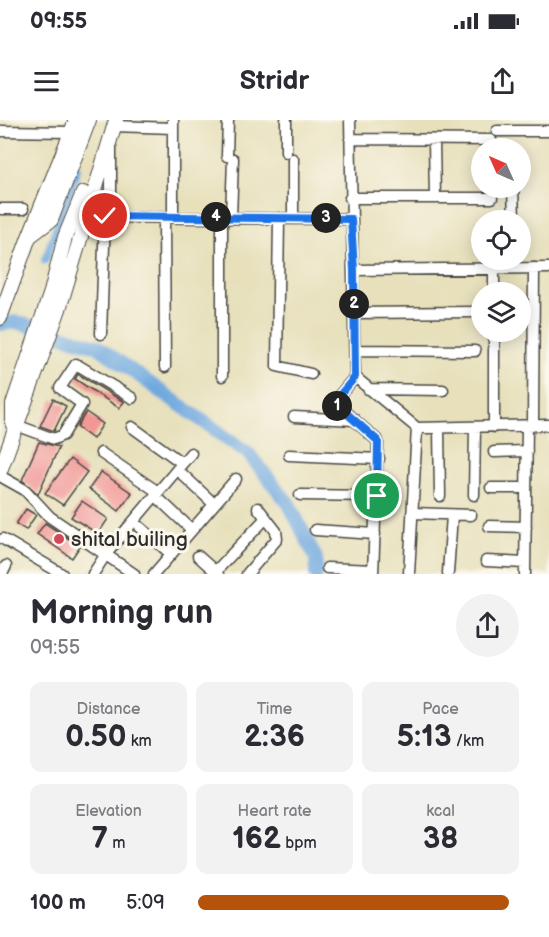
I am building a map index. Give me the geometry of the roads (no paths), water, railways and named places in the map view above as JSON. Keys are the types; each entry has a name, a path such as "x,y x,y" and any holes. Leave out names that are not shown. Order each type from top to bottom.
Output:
{"main road":[{"path":"28,237 51,220 89,120"},
{"path":"0,471 15,430 28,377 77,246 112,125"},
{"path":"52,308 65,237 112,125"},
{"path":"0,318 28,237 73,126"},
{"path":"65,237 77,246"}],"street":[{"path":"222,376 230,158 228,120"},
{"path":"286,120 293,218"},
{"path":"327,568 373,572 379,459 377,437 336,404 339,396 355,377 350,120"},
{"path":"101,334 112,125 173,124 165,367"},
{"path":"0,130 73,126"},
{"path":"351,139 434,140 494,136 513,126 549,131"},
{"path":"434,140 435,198"},
{"path":"350,198 471,198"},
{"path":"0,209 23,209"},
{"path":"86,217 351,219"},
{"path":"279,218 277,366 311,374"},
{"path":"531,267 549,268"},
{"path":"486,561 525,568 534,268"},
{"path":"354,270 471,269"},
{"path":"354,313 471,312"},
{"path":"494,342 494,427"},
{"path":"354,350 475,351"},
{"path":"15,430 54,438 63,435 82,404 60,388 76,364 132,398"},
{"path":"355,377 417,429 549,425"},
{"path":"368,388 443,390"},
{"path":"294,417 355,420"},
{"path":"132,427 182,464"},
{"path":"474,495 475,427"},
{"path":"439,428 440,496"},
{"path":"410,574 417,429"},
{"path":"495,452 527,451"},
{"path":"101,453 160,496 192,530"},
{"path":"93,574 106,554 160,496 191,453"},
{"path":"289,455 379,459"},
{"path":"183,475 214,504"},
{"path":"0,476 25,490 50,517 134,574"},
{"path":"154,574 236,478"},
{"path":"491,488 526,488"},
{"path":"300,495 377,496"},
{"path":"247,574 277,539 276,531 258,508"},
{"path":"412,513 471,515"},
{"path":"448,573 452,515"},
{"path":"198,556 217,573 266,518"},
{"path":"489,526 526,527"},
{"path":"140,527 171,554"},
{"path":"315,530 375,534"},
{"path":"3,539 55,572"}],"waterway":[{"path":"45,260 77,169"},
{"path":"0,324 16,322 97,346 248,453 289,504 316,558 316,574"}],"place":[{"name":"shital builing","path":"59,539"}]}
